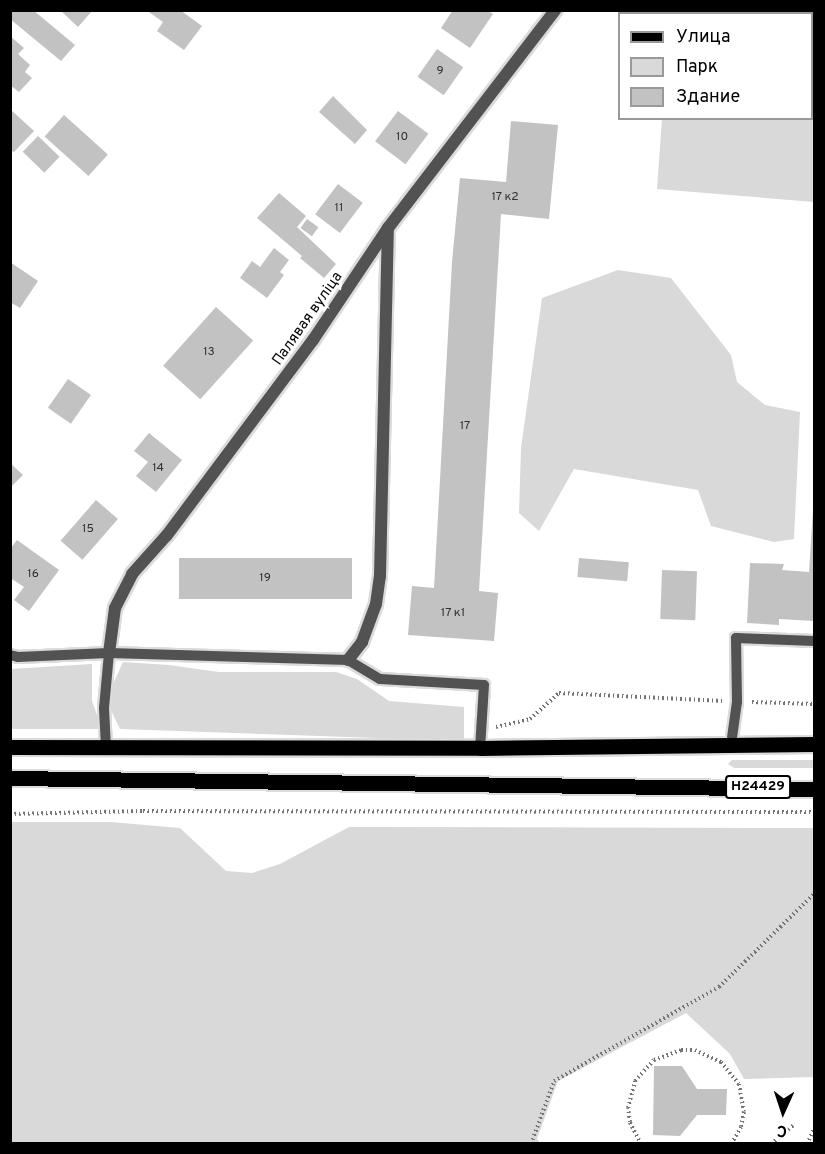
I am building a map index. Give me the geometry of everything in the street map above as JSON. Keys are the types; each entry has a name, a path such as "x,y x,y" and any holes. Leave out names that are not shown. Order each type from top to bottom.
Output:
{"main road":[{"path":"10,747 480,748 814,744"},
{"path":"10,778 701,785 814,779"},
{"name":"Н24429","path":"701,785 814,789"}],"street":[{"name":"Палявая вуліца","path":"109,653 115,608 132,574 167,535 313,340 388,228 555,10"},
{"path":"348,660 362,642 376,604 380,576 388,228"}],"lane":[{"path":"731,745 737,702 736,638 814,641"},
{"path":"106,747 104,708 109,653"},
{"path":"10,655 18,657 109,653 348,660 380,679 484,685 480,748"}],"path":[{"path":"481,727 496,727 530,719 559,693 814,704"},
{"path":"10,814 143,811 814,812"},
{"path":"531,1143 554,1081 719,987 814,894"},
{"path":"641,1143 630,1122 628,1108 635,1081 654,1060 681,1050 695,1050 715,1058 732,1072 739,1084 744,1112 741,1127 731,1143"},
{"path":"771,1143 794,1125"},
{"path":"807,1143 814,1128"}],"green space":[{"path":"814,86 814,202 657,189 662,120 813,120"},
{"path":"618,270 671,278 731,355 737,382 765,405 800,412 794,539 774,542 711,526 698,490 574,469 539,531 519,513 521,448 542,298"},
{"path":"123,662 219,672 336,672 357,679 389,701 464,707 464,741 120,729 106,700"},
{"path":"92,664 92,701 102,729 11,729 10,669"},
{"path":"732,760 814,760 814,768 734,768 728,764"},
{"path":"11,822 111,822 180,828 226,871 252,873 280,864 349,827 814,828 814,1077 744,1079 730,1054 686,1013 558,1081 537,1139 540,1143 11,1143"}],"building":[{"path":"10,10 33,10 75,45 61,61 10,19"},
{"path":"60,10 93,10 78,27"},
{"path":"146,10 180,10 202,26 184,50 157,31 163,22"},
{"path":"453,10 487,10 493,14 470,48 441,28"},
{"path":"10,36 24,48 18,54 30,65 25,72 32,78 19,92 10,85"},
{"path":"437,49 463,67 444,95 417,77"},
{"path":"333,96 367,130 355,144 319,112"},
{"path":"10,109 34,131 14,152 10,150"},
{"path":"398,111 428,134 405,164 375,141"},
{"path":"64,115 108,154 88,176 45,137"},
{"path":"511,121 558,125 549,219 501,214 479,591 498,593 494,641 408,635 412,586 434,588 452,262 460,178 506,182"},
{"path":"38,136 60,157 44,173 23,152"},
{"path":"338,184 363,203 340,233 315,214"},
{"path":"279,193 306,216 297,227 336,264 324,278 257,218"},
{"path":"307,219 318,227 312,236 301,228"},
{"path":"274,248 289,260 280,272 284,275 267,298 240,278 252,261 260,267"},
{"path":"10,262 38,281 20,308 10,302"},
{"path":"216,307 253,340 200,399 163,366"},
{"path":"68,379 91,395 71,424 48,408"},
{"path":"149,433 182,460 156,492 136,476 148,462 134,451"},
{"path":"10,463 23,475 10,488"},
{"path":"96,500 118,519 82,560 61,541"},
{"path":"813,510 814,621 779,619 779,625 747,623 750,563 784,564 782,570 809,572"},
{"path":"17,540 59,570 29,611 14,600 24,587 12,579 10,581 10,549"},
{"path":"179,558 352,558 352,599 179,599"},
{"path":"579,558 629,562 627,581 577,577"},
{"path":"662,570 697,571 695,620 660,619"},
{"path":"654,1066 682,1066 697,1089 727,1089 726,1115 697,1115 680,1136 653,1135"}]}
